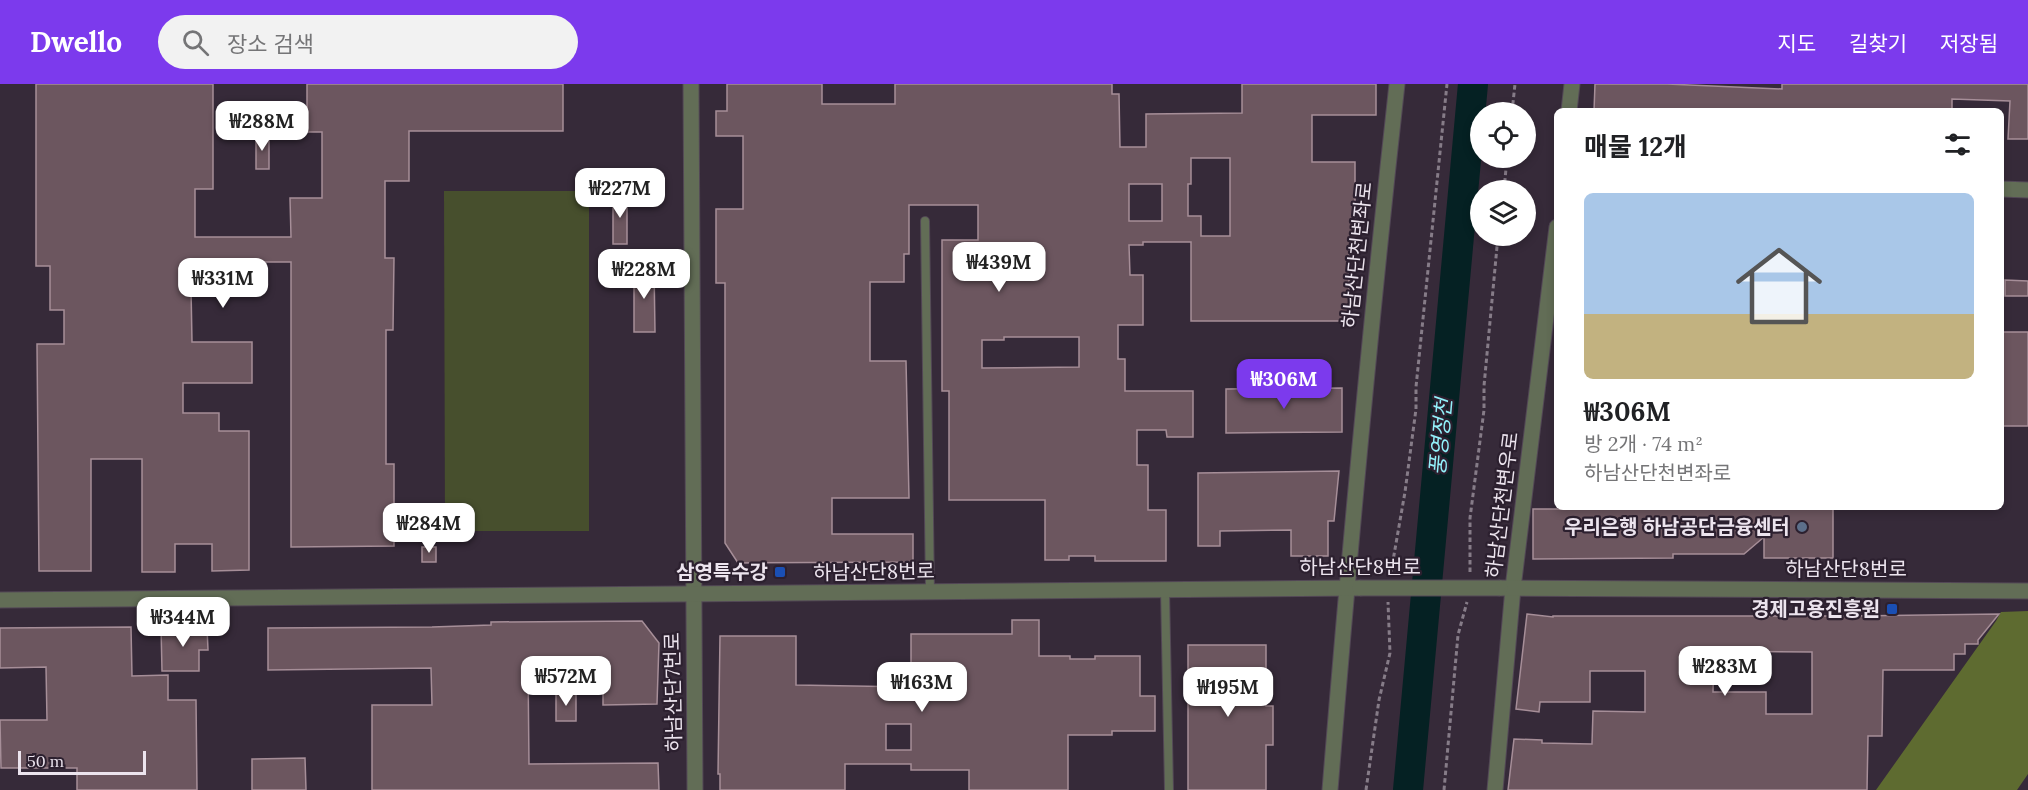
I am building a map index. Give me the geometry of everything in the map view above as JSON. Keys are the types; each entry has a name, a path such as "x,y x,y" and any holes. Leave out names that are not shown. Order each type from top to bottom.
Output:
{"street":[{"path":"691,84 693,595"},
{"name":"하남산단천변좌로","path":"1330,790 1353,588 1378,249 1397,84"},
{"path":"1569,108 1572,84"},
{"path":"2004,189 2028,190"},
{"name":"하남산단천변우로","path":"1495,790 1506,588 1554,248"},
{"name":"하남산단8번로","path":"0,600 1353,588 2028,591"},
{"name":"하남산단7번로","path":"693,595 694,790"}],"lane":[{"path":"925,221 930,592"},
{"path":"1165,590 1169,790"}],"path":[{"path":"1389,580 1401,524 1416,409 1428,256 1447,84"},
{"path":"1513,102 1515,84"},
{"path":"1470,574 1470,518 1484,410 1484,386 1497,246"},
{"path":"1366,790 1378,700 1390,653 1387,597"},
{"path":"1444,790 1458,635 1468,597"}],"green space":[{"path":"444,191 589,191 589,531 445,531"},
{"path":"2028,611 2028,774 2017,790 1876,790 2001,612"}],"building":[{"path":"36,84 213,84 213,189 195,189 195,237 291,237 290,198 322,198 322,132 307,132 307,84 563,84 563,131 409,131 409,181 385,181 385,258 394,258 393,330 386,330 386,464 394,464 394,546 291,547 291,262 249,262 249,266 242,266 242,287 191,288 192,342 252,342 252,383 183,383 183,413 219,413 219,431 249,431 249,570 212,571 212,544 175,544 175,572 142,572 142,459 91,459 91,571 39,571 37,344 64,344 64,310 50,310 50,266 36,266"},
{"path":"727,84 822,84 822,104 895,104 895,84 1112,84 1112,94 1119,94 1120,147 1146,147 1146,114 1242,113 1242,84 1376,84 1376,115 1312,115 1312,162 1355,162 1355,224 1358,224 1358,247 1349,247 1349,321 1191,321 1191,242 1143,242 1143,245 1129,245 1130,275 1143,275 1143,325 1118,325 1118,359 1125,359 1125,391 1193,391 1193,437 1167,437 1166,430 1137,430 1137,465 1148,465 1148,510 1166,510 1166,561 1095,561 1095,556 1069,556 1069,560 1045,560 1045,500 949,500 949,391 942,391 942,240 978,240 978,205 909,205 909,254 904,254 904,282 870,282 870,361 906,361 909,498 832,498 832,534 913,534 913,562 738,563 725,543 725,283 716,283 716,209 743,209 743,136 716,136 716,111 727,111","holes":["1191,158 1230,158 1230,236 1201,236 1201,216 1188,216","1129,184 1162,184 1162,221 1129,221","1004,337 1079,337 1079,367 982,368 982,340 1004,340"]},
{"path":"1595,84 1667,84 1782,89 1782,84 2028,84 2028,139 2008,139 2010,101 1952,99 1952,108 1594,108"},
{"path":"256,136 269,136 269,169 256,169"},
{"path":"613,194 627,194 627,244 613,244"},
{"path":"634,267 654,267 655,332 634,332"},
{"path":"2005,280 2028,281 2028,296 2005,296"},
{"path":"2004,332 2028,332 2028,426 2004,426"},
{"path":"1342,388 1342,432 1226,433 1226,389"},
{"path":"1339,471 1334,521 1328,521 1328,556 1291,556 1291,530 1220,531 1220,546 1198,546 1198,473"},
{"path":"1533,509 1833,510 1833,558 1764,558 1764,537 1744,554 1673,554 1673,558 1533,559"},
{"path":"422,547 436,547 436,562 422,562"},
{"path":"1527,614 1553,617 1999,614 1978,640 1978,644 1965,644 1965,654 1954,654 1954,670 1883,670 1882,736 1868,736 1867,790 1508,790 1514,739 1542,740 1542,743 1592,744 1593,711 1645,712 1645,671 1590,671 1590,702 1540,702 1539,712 1516,709","holes":["1714,651 1812,652 1812,714 1766,714 1766,692 1713,692"]},
{"path":"1012,620 1039,620 1039,656 1095,659 1095,656 1140,656 1140,696 1155,696 1155,731 1112,731 1112,735 1068,735 1068,790 969,790 969,770 911,770 911,764 845,764 845,790 720,790 720,774 718,774 720,636 796,636 796,685 911,687 911,634 1012,634","holes":["886,724 911,724 911,750 886,750"]},
{"path":"642,621 659,643 657,704 603,705 603,664 528,664 529,764 658,763 659,790 372,790 372,705 432,705 431,668 268,670 268,628 432,627 491,625 491,622"},
{"path":"131,627 132,676 168,675 168,700 196,700 197,790 77,790 77,768 1,768 0,720 47,720 46,667 0,668 0,628"},
{"path":"161,627 207,627 208,650 199,650 199,671 162,671"},
{"path":"1188,645 1266,645 1266,706 1273,706 1273,745 1266,745 1266,790 1188,790"},
{"path":"556,692 576,692 576,721 556,721"},
{"path":"305,758 306,790 252,790 252,759"}],"waterway":[{"name":"풍영정천","path":"1408,790 1473,84"}],"place":[{"name":"우리은행 하남공단금융센터","path":"1802,527"},
{"name":"삼영특수강","path":"780,572"},
{"name":"경제고용진흥원","path":"1892,609"}]}
